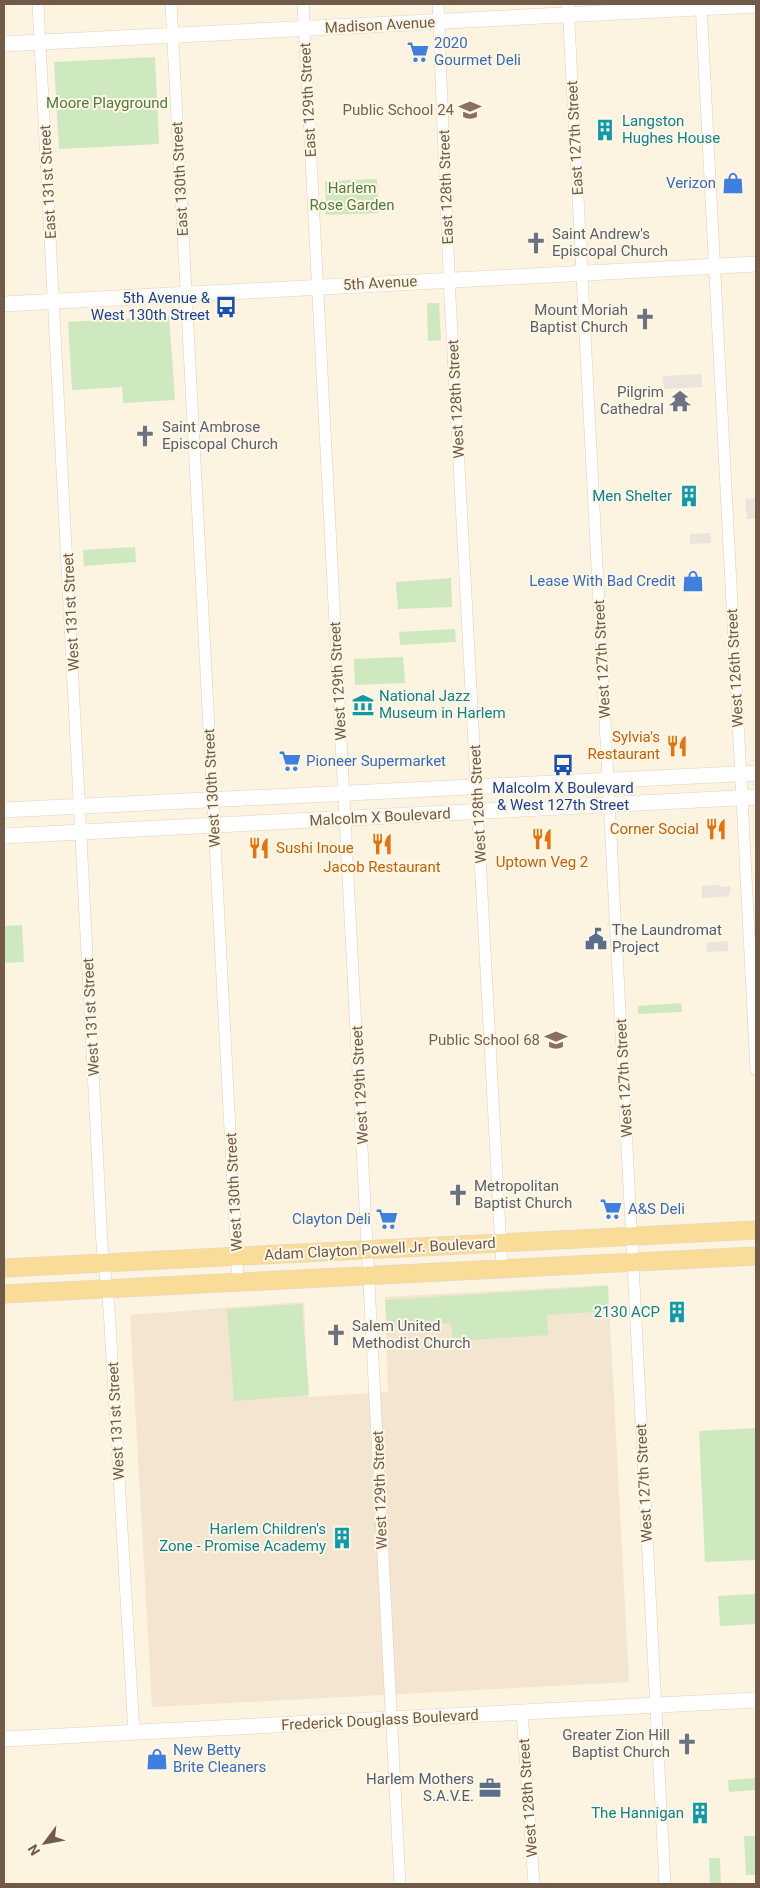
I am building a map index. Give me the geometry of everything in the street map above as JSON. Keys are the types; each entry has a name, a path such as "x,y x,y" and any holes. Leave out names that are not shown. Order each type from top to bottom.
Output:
{"main road":[{"name":"Madison Avenue","path":"4,44 439,21 569,9 756,4"},
{"name":"5th Avenue","path":"4,304 756,264"},
{"name":"Malcolm X Boulevard","path":"4,810 477,785 756,773"},
{"name":"Malcolm X Boulevard","path":"4,836 749,797"},
{"name":"Adam Clayton Powell Jr. Boulevard","path":"4,1268 756,1230"},
{"name":"Adam Clayton Powell Jr. Boulevard","path":"4,1294 370,1274 756,1256"},
{"name":"Frederick Douglass Boulevard","path":"4,1739 756,1700"}],"street":[{"name":"East 131st Street","path":"38,4 54,301"},
{"name":"East 130th Street","path":"171,4 186,294"},
{"name":"East 129th Street","path":"303,4 318,287"},
{"name":"East 128th Street","path":"438,4 449,279"},
{"name":"West 126th Street","path":"701,6 741,774 749,797 756,1070"},
{"name":"East 127th Street","path":"569,9 582,273"},
{"name":"West 127th Street","path":"582,273 634,1262 664,1884"},
{"name":"West 128th Street","path":"449,279 502,1268"},
{"name":"West 129th Street","path":"318,287 369,1250 390,1719 400,1884"},
{"name":"West 130th Street","path":"186,294 238,1282"},
{"name":"West 131st Street","path":"54,301 104,1263 134,1733"},
{"name":"West 128th Street","path":"522,1712 534,1884"}],"shaded area":[{"path":"702,374 702,387 664,389 663,376"},
{"path":"756,498 756,519 747,519 745,499"},
{"path":"710,533 711,543 690,544 690,534"},
{"path":"719,885 720,887 731,886 729,896 702,898 702,886"},
{"path":"728,941 728,951 707,952 706,943"},
{"path":"608,1285 629,1682 152,1707 130,1315 304,1302 308,1397 388,1392 385,1297"}],"green space":[{"name":"Moore Playground","path":"155,57 159,144 59,149 54,62"},
{"name":"Harlem Rose Garden","path":"377,179 379,213 326,215 325,181"},
{"path":"427,303 439,303 441,340 428,341"},
{"path":"169,316 175,400 123,403 122,387 72,390 68,322"},
{"path":"135,547 136,562 84,566 83,550"},
{"path":"451,578 452,607 398,609 396,582"},
{"path":"455,629 456,642 400,645 399,632"},
{"path":"403,657 405,683 355,685 354,659"},
{"path":"22,925 24,962 4,963 4,926"},
{"path":"681,1003 682,1012 638,1014 638,1006"},
{"path":"608,1286 609,1311 547,1315 548,1335 453,1341 451,1323 387,1327 385,1300"},
{"path":"302,1304 309,1395 234,1401 227,1309"},
{"path":"756,1428 756,1560 705,1562 699,1431"},
{"path":"756,1594 756,1624 720,1626 718,1596"},
{"path":"756,1778 756,1790 729,1792 728,1780"},
{"path":"744,1836 756,1836 756,1875 746,1875"},
{"path":"709,1858 720,1858 721,1884 710,1884"}],"place":[{"name":"2020 Gourmet Deli","path":"418,52"},
{"name":"Public School 24","path":"470,110"},
{"name":"Langston Hughes House","path":"605,130"},
{"name":"Verizon","path":"733,183"},
{"name":"Saint Andrew's Episcopal Church","path":"536,243"},
{"name":"5th Avenue & West 130th Street","path":"226,307"},
{"name":"Mount Moriah Baptist Church","path":"645,319"},
{"name":"Pilgrim Cathedral","path":"680,401"},
{"name":"Saint Ambrose Episcopal Church","path":"145,436"},
{"name":"Men Shelter","path":"689,496"},
{"name":"Lease With Bad Credit","path":"693,581"},
{"name":"National Jazz Museum in Harlem","path":"363,705"},
{"name":"Sylvia's Restaurant","path":"677,746"},
{"name":"Pioneer Supermarket","path":"290,761"},
{"name":"Malcolm X Boulevard & West 127th Street","path":"563,765"},
{"name":"Corner Social","path":"716,829"},
{"name":"Uptown Veg 2","path":"542,839"},
{"name":"Jacob Restaurant","path":"382,844"},
{"name":"Sushi Inoue","path":"259,848"},
{"name":"The Laundromat Project","path":"596,939"},
{"name":"Public School 68","path":"556,1040"},
{"name":"Metropolitan Baptist Church","path":"458,1195"},
{"name":"A&S Deli","path":"611,1209"},
{"name":"Clayton Deli","path":"387,1219"},
{"name":"2130 ACP","path":"677,1312"},
{"name":"Salem United Methodist Church","path":"336,1335"},
{"name":"Harlem Children's Zone - Promise Academy","path":"342,1538"},
{"name":"Greater Zion Hill Baptist Church","path":"687,1744"},
{"name":"New Betty Brite Cleaners","path":"157,1759"},
{"name":"Harlem Mothers S.A.V.E.","path":"490,1788"},
{"name":"The Hannigan","path":"700,1813"}]}
